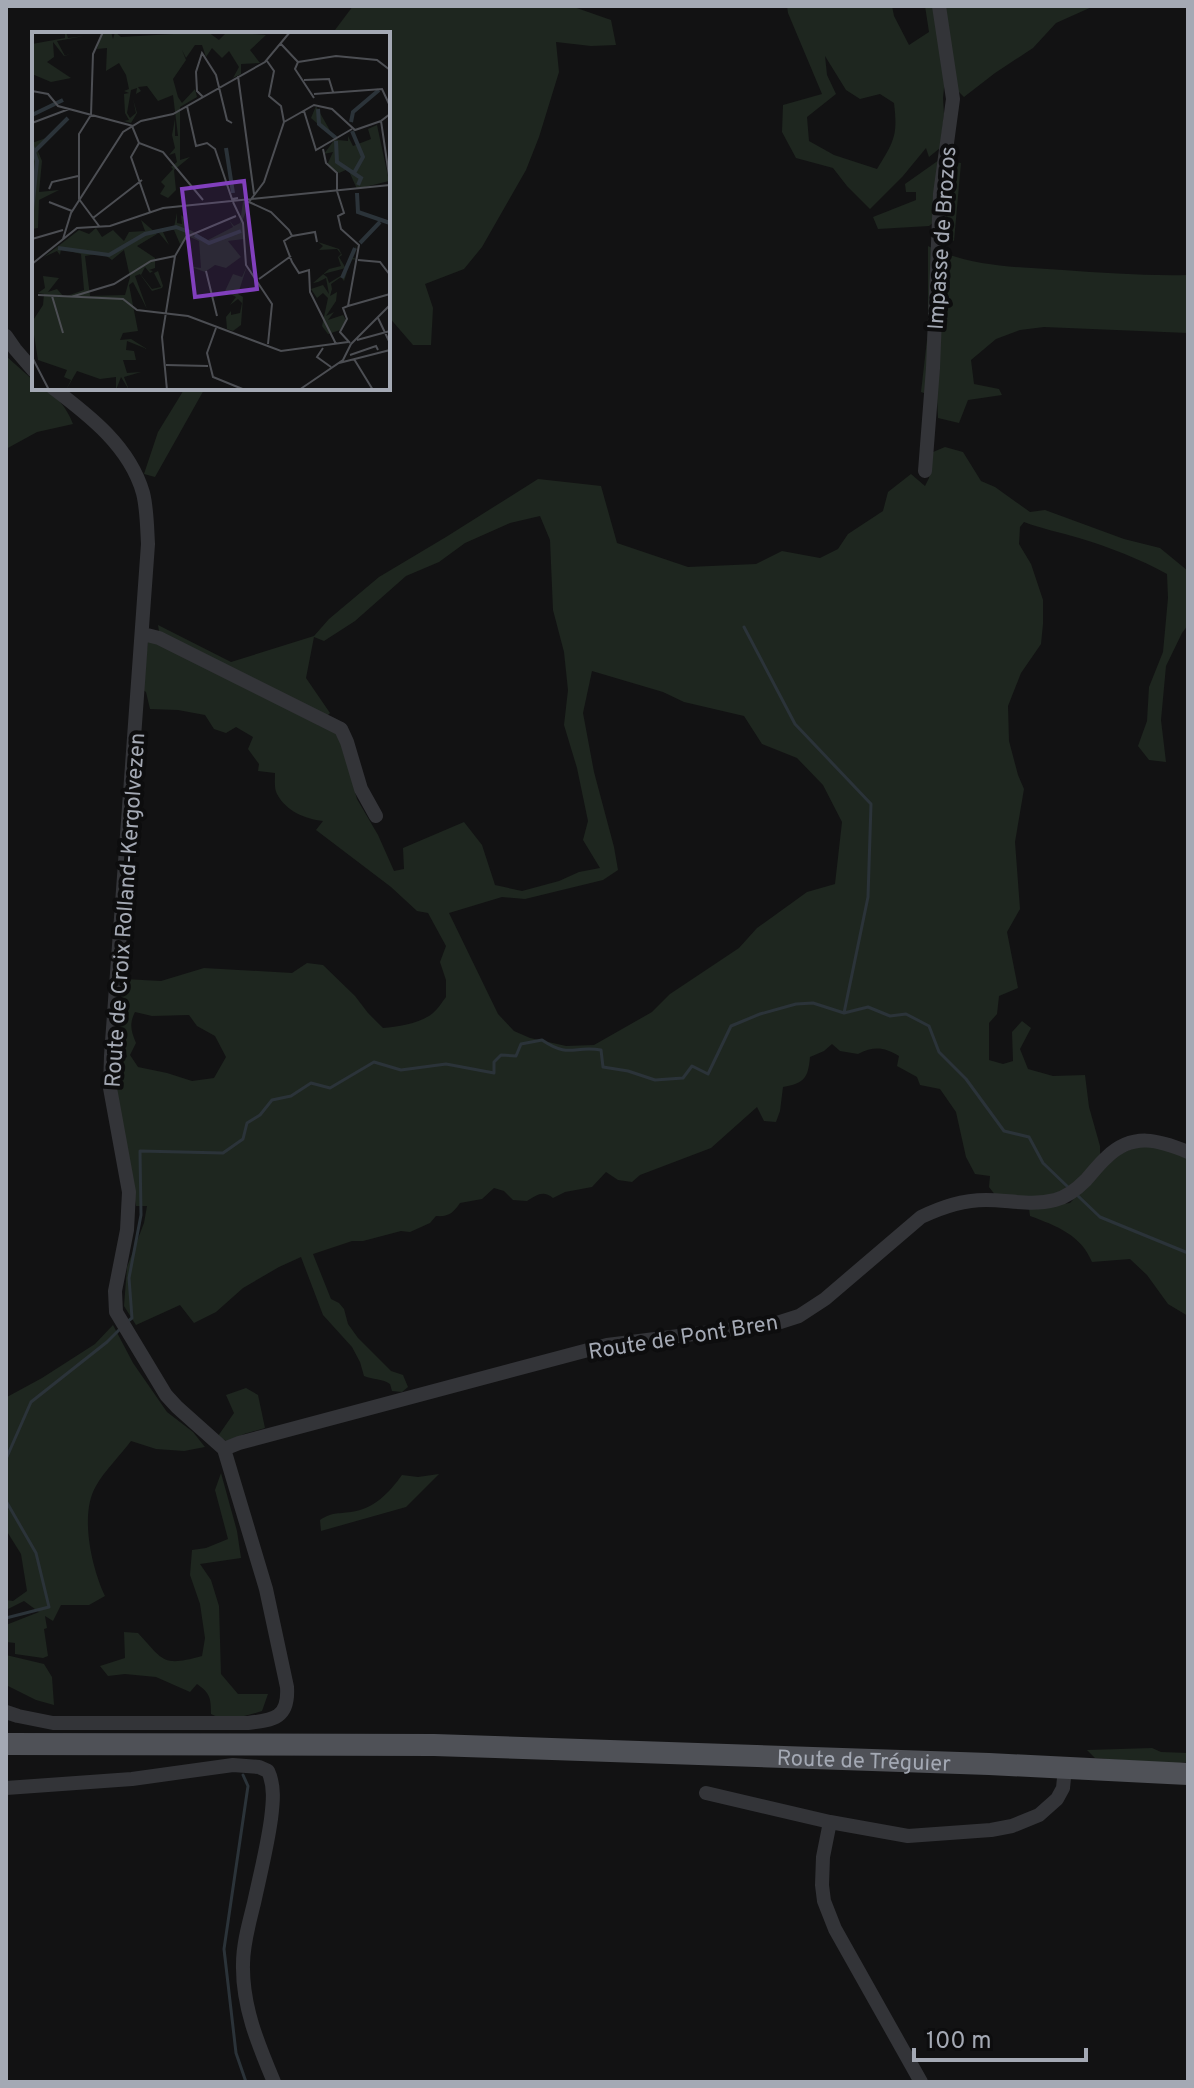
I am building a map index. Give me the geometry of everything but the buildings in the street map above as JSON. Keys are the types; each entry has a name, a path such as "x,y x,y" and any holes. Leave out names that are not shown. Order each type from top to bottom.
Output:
{"main road":[{"name":"Route de Tréguier","path":"6,1744 434,1745 1188,1774"}],"street":[{"name":"Impasse de Brozos","path":"925,471 933,368 940,194 953,99 939,6"},
{"path":"6,336 32,369"},
{"name":"Route de Croix Rolland-Kergolvezen","path":"56,390 88,414 114,441 135,475 143,493 148,544 111,1056 110,1088 128,1181 129,1203 115,1305 118,1317 166,1395 224,1449"},
{"path":"143,634 159,638 341,729 361,789 376,816"},
{"name":"Route de Pont Bren","path":"224,1449 596,1348 774,1324 799,1316 825,1299 921,1217 935,1210 962,1202 986,1200 1033,1203 1058,1200 1077,1188 1108,1155 1119,1147 1137,1141 1152,1140 1188,1152"},
{"path":"6,1712 53,1723 248,1723 274,1719 285,1709 287,1687 266,1589 224,1449"},
{"path":"43,1720 86,1745"},
{"path":"6,1788 132,1779 233,1765 259,1767 268,1771 272,1779 273,1799 268,1843 247,1930 243,1961 245,2000 250,2021 274,2082"},
{"path":"706,1793 830,1822 908,1836 991,1830 1012,1826 1039,1815 1057,1799 1063,1788 1065,1768"},
{"path":"830,1822 823,1857 824,1901 835,1929 921,2082"}],"shaded area":[{"path":"353,6 571,6 611,20 616,45 556,42 559,72 526,170 482,247 464,269 425,284 433,308 431,345 413,345 390,318 390,32 334,32"},
{"path":"787,6 892,6 909,45 929,32 925,6 1094,6 1056,23 1033,48 964,97 945,78 940,148 929,157 926,148 870,209 833,168 796,158 782,132 783,105 822,94","holes":["825,56 846,90 860,99 880,94 894,103 893,138 877,169 834,155 809,141 807,117 836,94 827,75"]},
{"path":"939,160 961,163 954,241 949,239 949,223 878,229 873,217 916,200 916,192 906,192 905,184"},
{"path":"928,246 960,258 994,265 1188,275 1188,333 1044,327 1020,330 996,339 971,360 974,384 999,389 1002,395 968,400 959,423 938,418 937,398 921,392 928,331"},
{"path":"6,356 32,379 32,390 47,391 58,400 73,424 37,432 6,449"},
{"path":"184,390 204,390 155,477 144,474 158,432"},
{"path":"945,447 963,452 981,481 995,487 1030,512 1045,510 1124,539 1160,548 1188,571 1188,625 1166,666 1161,720 1166,762 1149,760 1138,746 1147,721 1149,687 1163,652 1167,574 1135,558 1090,542 1024,522 1020,527 1019,544 1031,564 1043,600 1043,624 1041,644 1021,673 1008,706 1009,741 1024,789 1015,842 1020,909 1007,932 1018,988 999,996 997,1014 989,1023 989,1060 1003,1064 1013,1061 1012,1032 1022,1021 1031,1028 1020,1049 1028,1069 1053,1076 1085,1075 1089,1107 1100,1146 1100,1157 1087,1173 1060,1192 1043,1197 996,1196 989,1187 990,1176 975,1174 966,1157 956,1112 940,1089 920,1085 917,1077 897,1066 899,1056 889,1051 874,1049 858,1054 840,1051 832,1044 810,1057 804,1079 783,1087 776,1122 764,1121 757,1107 711,1148 640,1175 632,1182 618,1180 606,1172 592,1187 565,1192 553,1198 540,1194 527,1201 513,1200 504,1191 494,1188 482,1199 460,1203 450,1214 436,1216 430,1223 410,1232 352,1241 313,1254 331,1299 344,1309 348,1324 358,1338 391,1371 403,1375 408,1387 402,1392 392,1391 387,1382 364,1376 352,1347 323,1315 301,1257 243,1288 216,1312 194,1323 180,1305 136,1325 124,1306 127,1267 144,1223 147,1206 136,1206 117,1095 118,1062 127,1057 126,1052 118,1049 122,994 127,988 124,979 161,981 204,968 292,973 307,963 323,965 383,1028 422,1019 435,1011 446,997 446,980 440,962 446,946 428,913 417,911 391,887 316,830 323,821 303,816 285,805 276,792 275,773 258,771 259,764 248,749 253,737 236,727 226,733 214,729 205,715 150,709 143,690 148,640 161,643 158,625 231,662 314,636 329,619 379,577 538,479 601,486 617,543 688,567 756,564 782,551 820,558 838,549 848,534 883,511 888,492 911,474 925,486 933,452","holes":["540,516 550,540 553,610 564,652 568,690 564,725 588,821 583,840 600,868 522,891 495,885 482,845 464,822 403,848 404,869 394,871 357,799 342,743 336,732 318,725 330,713 306,678 314,637 324,641 355,621 406,576 439,562 465,543 510,523","592,671 663,692 684,702 744,716 762,744 797,758 823,785 842,822 835,884 807,892 757,928 739,948 670,994 652,1012 594,1045 566,1046 514,1031 498,1014 449,913 502,897 525,899 603,880 618,870 583,713","135,1012 152,1016 189,1015 197,1026 215,1036 226,1057 214,1078 192,1081 138,1067 130,1055 136,1043 131,1028"]},
{"path":"1141,1145 1161,1147 1188,1157 1188,1316 1168,1304 1147,1275 1130,1259 1092,1262 1075,1238 1030,1216 1029,1208 1070,1203 1113,1157"},
{"path":"113,1325 133,1363 167,1412 193,1432 205,1447 184,1451 156,1449 131,1441 96,1486 88,1511 92,1557 105,1596 89,1605 61,1605 53,1621 45,1616 48,1656 15,1654 15,1643 6,1642 6,1625 39,1612 24,1601 6,1610 6,1600 13,1601 27,1591 21,1554 6,1530 7,1397 95,1344"},
{"path":"246,1388 258,1395 265,1428 228,1442 218,1436 234,1413 226,1395"},
{"path":"221,1473 241,1558 200,1564 211,1580 219,1606 221,1674 238,1694 268,1694 262,1711 230,1718 211,1714 209,1696 197,1684 190,1692 156,1677 108,1676 100,1666 125,1658 124,1632 138,1633 153,1650 171,1661 202,1656 205,1638 200,1604 190,1575 192,1550 228,1539 215,1490"},
{"path":"439,1474 406,1507 321,1531 320,1520 331,1514 359,1510 374,1504 402,1475 418,1477"},
{"path":"6,1655 44,1664 52,1677 54,1705 6,1685"},
{"path":"1152,1748 1161,1752 1188,1753 1188,1762 1173,1764 1095,1758 1087,1750"}],"waterway":[{"path":"744,627 795,724 871,804 868,897 844,1013"},
{"path":"127,1322 132,1318 129,1278 141,1215 140,1151 223,1153 243,1139 247,1123 260,1115 272,1100 291,1096 311,1083 330,1088 374,1062 401,1070 446,1064 494,1073 494,1062 501,1055 516,1056 521,1044 542,1040 559,1049 601,1050 603,1067 655,1080 683,1078 692,1066 708,1074 731,1026 760,1014 796,1004 813,1003 844,1013 868,1007 890,1016 906,1014 929,1026 939,1052 966,1079 1004,1131 1029,1137 1043,1163 1069,1188"},
{"path":"1077,1195 1100,1217 1188,1253"},
{"path":"6,1459 31,1402 122,1327"},
{"path":"6,1501 36,1553 49,1607 6,1618"},
{"path":"243,1775 248,1786 224,1949 236,2053 246,2082"}]}
